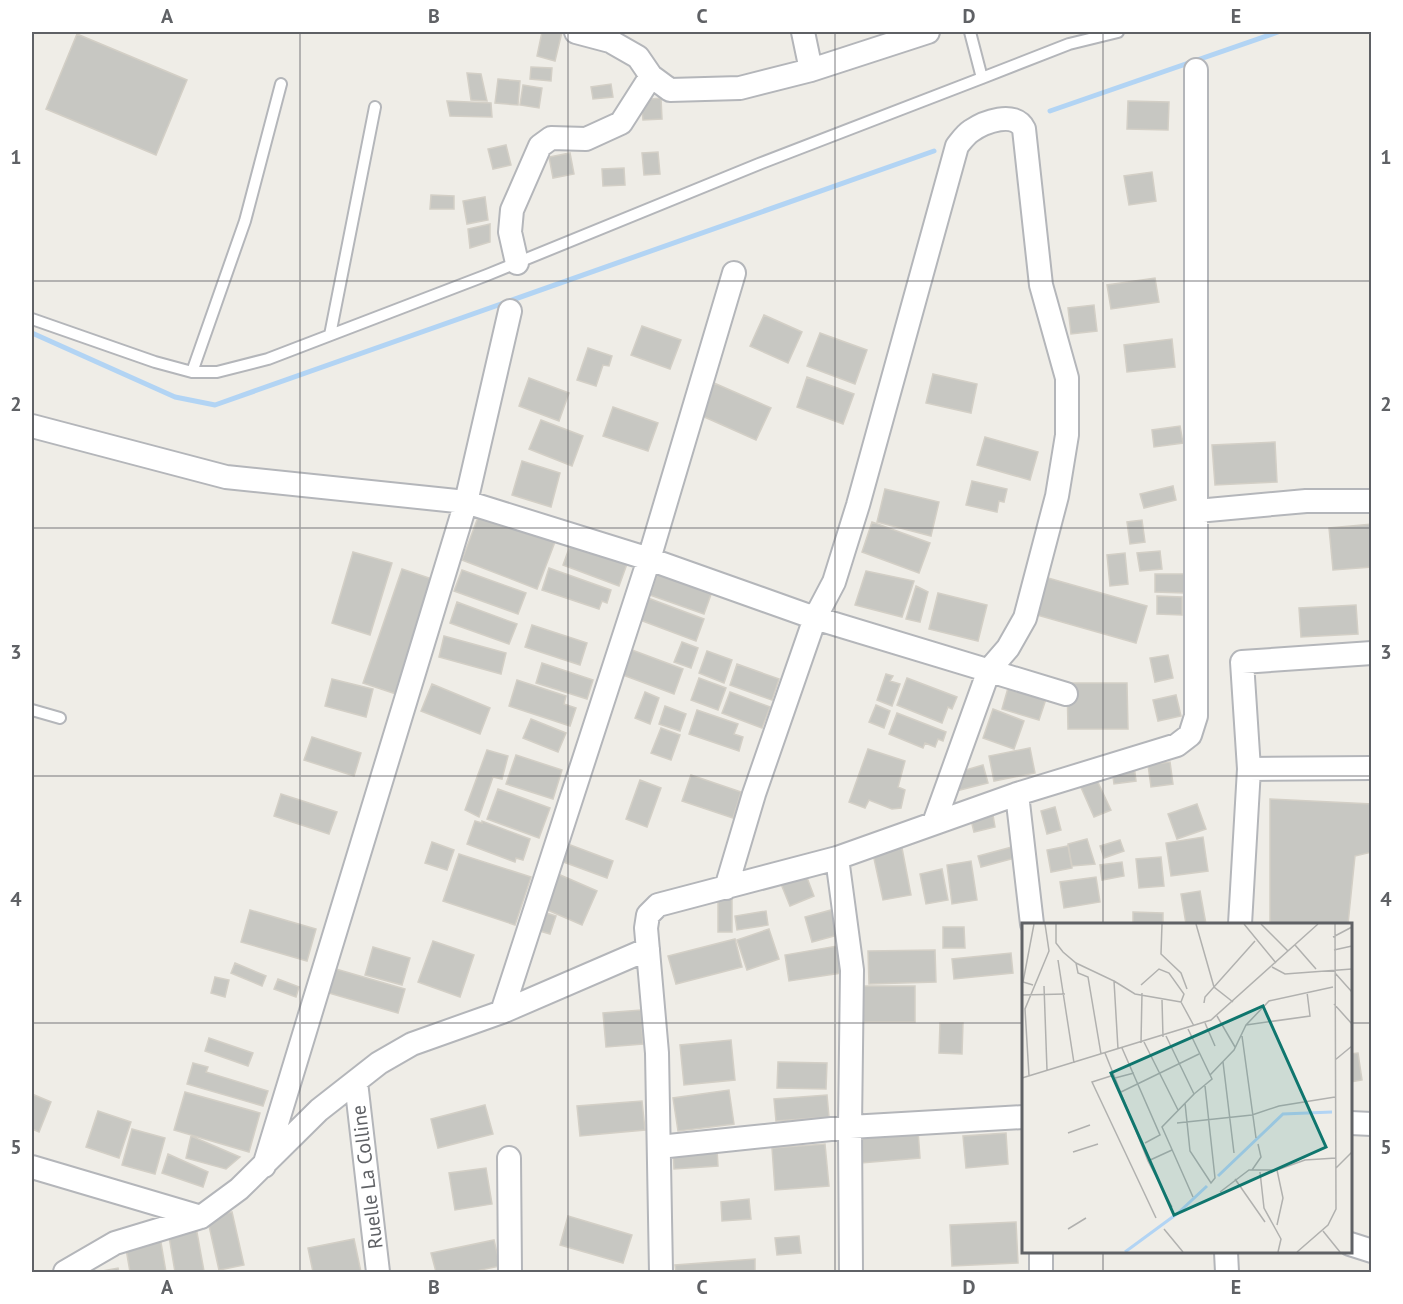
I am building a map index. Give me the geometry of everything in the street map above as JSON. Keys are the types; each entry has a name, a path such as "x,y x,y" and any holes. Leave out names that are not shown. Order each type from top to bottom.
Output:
{"street":[{"path":"803,32 811,70"},
{"path":"587,33 610,41 638,57 651,76 670,90 740,88 811,70 928,32"},
{"path":"661,1272 657,1053 646,928 648,915 658,905 837,858 1017,794 1177,745 1190,735 1196,716 1196,70"},
{"path":"517,263 510,232 512,210 540,146 551,138 586,139 606,132 621,123 651,76"},
{"path":"726,888 754,794 815,618 834,582 858,505 957,146 964,136 974,129 1011,118 1022,123 1024,129 1041,285 1067,378 1067,435 1057,496 1025,618 1008,648 989,670 934,823"},
{"path":"502,1012 650,559 734,273"},
{"path":"264,1166 466,502 510,310"},
{"path":"32,426 226,477 466,502 650,559 815,618 1066,693"},
{"path":"1197,510 1306,501 1371,501"},
{"path":"1240,923 1249,770 1242,662 1371,653"},
{"path":"1249,770 1371,768"},
{"path":"1017,794 1032,923"},
{"path":"837,858 852,970 851,1272"},
{"path":"66,1272 115,1243 201,1217 239,1190 319,1110 379,1063 412,1044 502,1012 648,949"},
{"name":"Ruelle La Colline","path":"356,1082 378,1272"},
{"path":"659,1147 850,1127 1022,1117"},
{"path":"1352,1123 1371,1124"},
{"path":"509,1158 510,1272"},
{"path":"32,1167 201,1217"},
{"path":"1352,1245 1371,1251"},
{"path":"1041,1253 1041,1272"},
{"path":"1226,1253 1227,1272"}],"lane":[{"path":"970,32 982,78"},
{"path":"32,319 155,362 192,372 217,372 268,359 517,263 759,164 1070,44 1118,32"},
{"path":"192,372 245,221 281,84"},
{"path":"330,335 375,107"},
{"path":"32,710 60,718"}],"building":[{"path":"542,32 562,32 555,61 537,56"},
{"path":"77,34 187,80 156,155 46,109"},
{"path":"531,67 552,68 551,81 530,79"},
{"path":"467,73 481,74 487,101 471,100"},
{"path":"498,79 520,81 518,105 495,103"},
{"path":"611,84 613,97 593,99 591,87"},
{"path":"523,85 542,88 539,108 520,105"},
{"path":"661,98 662,119 643,120 641,100"},
{"path":"447,101 491,103 492,117 450,116"},
{"path":"1128,101 1169,102 1168,130 1127,129"},
{"path":"506,145 511,165 493,169 488,149"},
{"path":"658,152 660,174 644,175 642,153"},
{"path":"570,153 574,174 553,178 549,157"},
{"path":"624,168 625,185 603,186 602,169"},
{"path":"1152,172 1156,201 1129,205 1124,176"},
{"path":"431,195 454,196 454,209 430,209"},
{"path":"485,197 488,220 467,224 463,201"},
{"path":"490,224 490,242 470,248 468,229"},
{"path":"1155,278 1159,302 1111,309 1107,285"},
{"path":"1094,305 1097,331 1071,334 1068,308"},
{"path":"764,315 802,332 788,363 750,346"},
{"path":"642,326 681,340 670,369 631,355"},
{"path":"820,333 867,350 855,384 807,366"},
{"path":"1172,339 1175,367 1127,372 1124,345"},
{"path":"588,348 612,356 609,366 603,365 596,386 577,380"},
{"path":"933,374 977,384 971,413 926,403"},
{"path":"807,377 854,394 843,424 797,407"},
{"path":"529,378 569,393 559,421 519,406"},
{"path":"714,383 771,408 756,440 700,415"},
{"path":"613,407 658,423 648,451 603,436"},
{"path":"541,420 583,436 572,466 529,449"},
{"path":"1180,426 1183,443 1154,447 1152,430"},
{"path":"985,437 1038,452 1030,480 977,465"},
{"path":"1275,442 1277,482 1215,485 1212,445"},
{"path":"522,461 560,473 551,507 512,495"},
{"path":"972,481 1007,489 1004,502 999,501 997,512 966,505"},
{"path":"1173,486 1176,500 1144,508 1140,494"},
{"path":"885,489 939,502 931,536 877,522"},
{"path":"480,512 555,542 537,589 462,560"},
{"path":"1142,520 1145,542 1130,544 1127,522"},
{"path":"872,522 930,543 919,573 862,552"},
{"path":"1372,524 1372,567 1333,570 1329,528"},
{"path":"571,543 627,564 619,586 563,565"},
{"path":"1160,551 1162,569 1140,571 1137,553"},
{"path":"353,552 392,563 370,635 332,623"},
{"path":"1125,553 1128,584 1110,586 1107,555"},
{"path":"549,568 611,590 607,603 602,601 599,609 542,590"},
{"path":"402,569 435,580 396,694 363,683"},
{"path":"659,569 713,589 704,614 650,595"},
{"path":"462,570 526,593 518,614 454,591"},
{"path":"866,571 914,581 902,617 855,605"},
{"path":"1155,574 1185,574 1184,593 1155,592"},
{"path":"1041,576 1147,606 1136,643 1030,613"},
{"path":"916,586 928,592 920,622 906,619"},
{"path":"938,593 987,605 978,641 929,629"},
{"path":"1157,596 1182,597 1182,615 1157,614"},
{"path":"648,598 704,619 696,641 640,620"},
{"path":"457,602 517,624 509,644 450,623"},
{"path":"1356,605 1358,634 1301,637 1299,608"},
{"path":"532,625 587,643 580,665 525,647"},
{"path":"444,636 506,653 501,674 439,657"},
{"path":"682,642 698,648 691,668 674,662"},
{"path":"632,650 683,669 674,694 623,675"},
{"path":"707,651 732,660 724,683 699,673"},
{"path":"1168,655 1173,678 1155,682 1150,658"},
{"path":"542,663 593,680 587,699 536,683"},
{"path":"737,664 779,679 772,700 730,685"},
{"path":"886,674 893,676 890,681 900,684 892,706 877,700"},
{"path":"699,678 726,688 718,710 691,700"},
{"path":"907,678 957,697 952,709 948,707 942,723 897,705"},
{"path":"332,679 373,689 366,717 325,706"},
{"path":"517,680 566,696 564,704 576,708 570,726 509,706"},
{"path":"1010,681 1048,693 1039,720 1002,709"},
{"path":"1067,683 1127,683 1128,729 1068,729"},
{"path":"432,684 490,708 480,734 421,711"},
{"path":"645,692 659,698 650,724 635,718"},
{"path":"730,692 770,707 762,728 722,713"},
{"path":"1176,695 1181,716 1158,721 1153,700"},
{"path":"876,705 890,711 884,728 869,722"},
{"path":"665,706 686,714 680,731 659,724"},
{"path":"993,709 1024,721 1014,749 983,738"},
{"path":"697,710 738,724 734,734 743,737 739,751 689,734"},
{"path":"897,713 946,732 943,741 938,739 935,747 925,743 923,748 889,734"},
{"path":"531,719 566,733 558,752 523,738"},
{"path":"661,728 680,735 671,760 651,753"},
{"path":"312,737 361,753 354,776 304,760"},
{"path":"1030,748 1035,773 994,781 989,756"},
{"path":"868,749 905,761 898,787 905,790 901,808 892,809 869,800 865,808 849,802"},
{"path":"487,750 508,756 502,779 493,777 479,817 465,810"},
{"path":"516,755 562,770 553,799 506,784"},
{"path":"1170,762 1173,784 1151,787 1148,765"},
{"path":"983,765 988,783 956,791 952,774"},
{"path":"1134,765 1136,781 1114,784 1112,769"},
{"path":"691,775 741,792 733,818 682,801"},
{"path":"1095,776 1111,810 1094,817 1079,783"},
{"path":"640,780 661,788 647,827 626,819"},
{"path":"498,789 550,808 539,838 487,819"},
{"path":"281,794 337,812 329,834 274,816"},
{"path":"1270,799 1372,804 1372,852 1355,856 1348,923 1270,923"},
{"path":"1197,804 1206,829 1177,839 1168,814"},
{"path":"1055,807 1061,830 1047,834 1041,811"},
{"path":"993,815 995,827 974,832 971,820"},
{"path":"475,821 482,823 482,821 530,839 523,860 516,858 515,862 467,844"},
{"path":"1203,837 1208,871 1171,876 1166,843"},
{"path":"1087,839 1095,864 1072,866 1068,844"},
{"path":"1120,840 1124,851 1104,858 1100,846"},
{"path":"432,842 454,850 447,870 425,863"},
{"path":"565,843 613,861 607,878 558,860"},
{"path":"1068,846 1072,868 1051,872 1047,850"},
{"path":"1012,847 1015,858 981,867 978,856"},
{"path":"902,848 911,895 883,900 873,854"},
{"path":"459,854 531,877 515,925 443,901"},
{"path":"1161,857 1164,886 1139,888 1136,859"},
{"path":"971,861 977,900 952,904 947,865"},
{"path":"1122,862 1124,876 1102,880 1100,865"},
{"path":"942,869 948,900 926,904 920,874"},
{"path":"558,874 597,891 582,925 543,908"},
{"path":"806,875 814,896 790,906 781,884"},
{"path":"1096,877 1100,902 1064,908 1060,882"},
{"path":"1200,891 1206,923 1186,923 1181,894"},
{"path":"718,899 732,899 732,932 718,932"},
{"path":"250,910 316,929 307,961 241,942"},
{"path":"831,910 838,935 812,942 805,917"},
{"path":"540,911 556,916 550,934 533,929"},
{"path":"766,911 768,925 737,930 735,916"},
{"path":"1133,912 1163,913 1163,923 1133,923"},
{"path":"943,927 964,927 965,948 943,948"},
{"path":"769,929 779,959 747,970 737,940"},
{"path":"735,939 742,967 676,984 668,956"},
{"path":"433,941 474,955 460,997 418,982"},
{"path":"837,946 841,973 789,981 785,955"},
{"path":"373,947 410,958 402,985 365,975"},
{"path":"935,950 936,982 869,984 868,951"},
{"path":"1011,953 1013,973 954,979 952,959"},
{"path":"235,963 266,976 262,986 231,973"},
{"path":"329,967 405,989 398,1013 322,991"},
{"path":"215,977 229,980 225,997 211,993"},
{"path":"278,979 299,987 296,997 274,989"},
{"path":"863,986 915,986 915,1022 863,1022"},
{"path":"641,1010 643,1044 606,1047 603,1013"},
{"path":"940,1023 963,1023 962,1054 939,1053"},
{"path":"209,1038 253,1053 248,1066 205,1051"},
{"path":"731,1040 735,1080 684,1085 680,1045"},
{"path":"1358,1053 1362,1080 1352,1082 1352,1054"},
{"path":"778,1062 827,1063 826,1089 777,1088"},
{"path":"193,1063 208,1067 206,1072 268,1091 263,1106 187,1084"},
{"path":"729,1090 734,1124 678,1131 673,1098"},
{"path":"185,1092 260,1113 249,1152 174,1130"},
{"path":"32,1094 51,1102 39,1132 32,1129"},
{"path":"827,1095 829,1117 776,1121 774,1099"},
{"path":"642,1101 645,1130 580,1136 577,1106"},
{"path":"485,1105 493,1134 438,1148 431,1119"},
{"path":"98,1111 131,1122 119,1158 86,1147"},
{"path":"132,1129 165,1138 155,1174 122,1165"},
{"path":"918,1130 920,1158 861,1163 858,1135"},
{"path":"1006,1133 1008,1164 966,1168 963,1136"},
{"path":"191,1136 240,1157 226,1169 186,1158"},
{"path":"825,1144 829,1186 775,1190 772,1148"},
{"path":"717,1149 718,1166 674,1169 673,1151"},
{"path":"168,1154 208,1172 203,1187 162,1173"},
{"path":"486,1168 492,1204 455,1210 449,1173"},
{"path":"749,1199 751,1219 722,1221 721,1202"},
{"path":"232,1212 244,1265 219,1270 207,1217"},
{"path":"568,1216 632,1235 623,1263 560,1245"},
{"path":"1016,1222 1018,1263 952,1266 950,1225"},
{"path":"196,1227 204,1271 175,1272 168,1231"},
{"path":"799,1236 801,1253 777,1255 775,1238"},
{"path":"160,1237 166,1272 130,1272 125,1243"},
{"path":"354,1239 361,1272 313,1272 308,1248"},
{"path":"494,1240 500,1266 471,1272 436,1272 431,1253"},
{"path":"755,1259 755,1272 676,1272 675,1265"},
{"path":"118,1268 119,1272 97,1272"}],"waterway":[{"path":"1050,111 1278,32"},
{"path":"32,333 175,397 215,405 934,151"}]}
